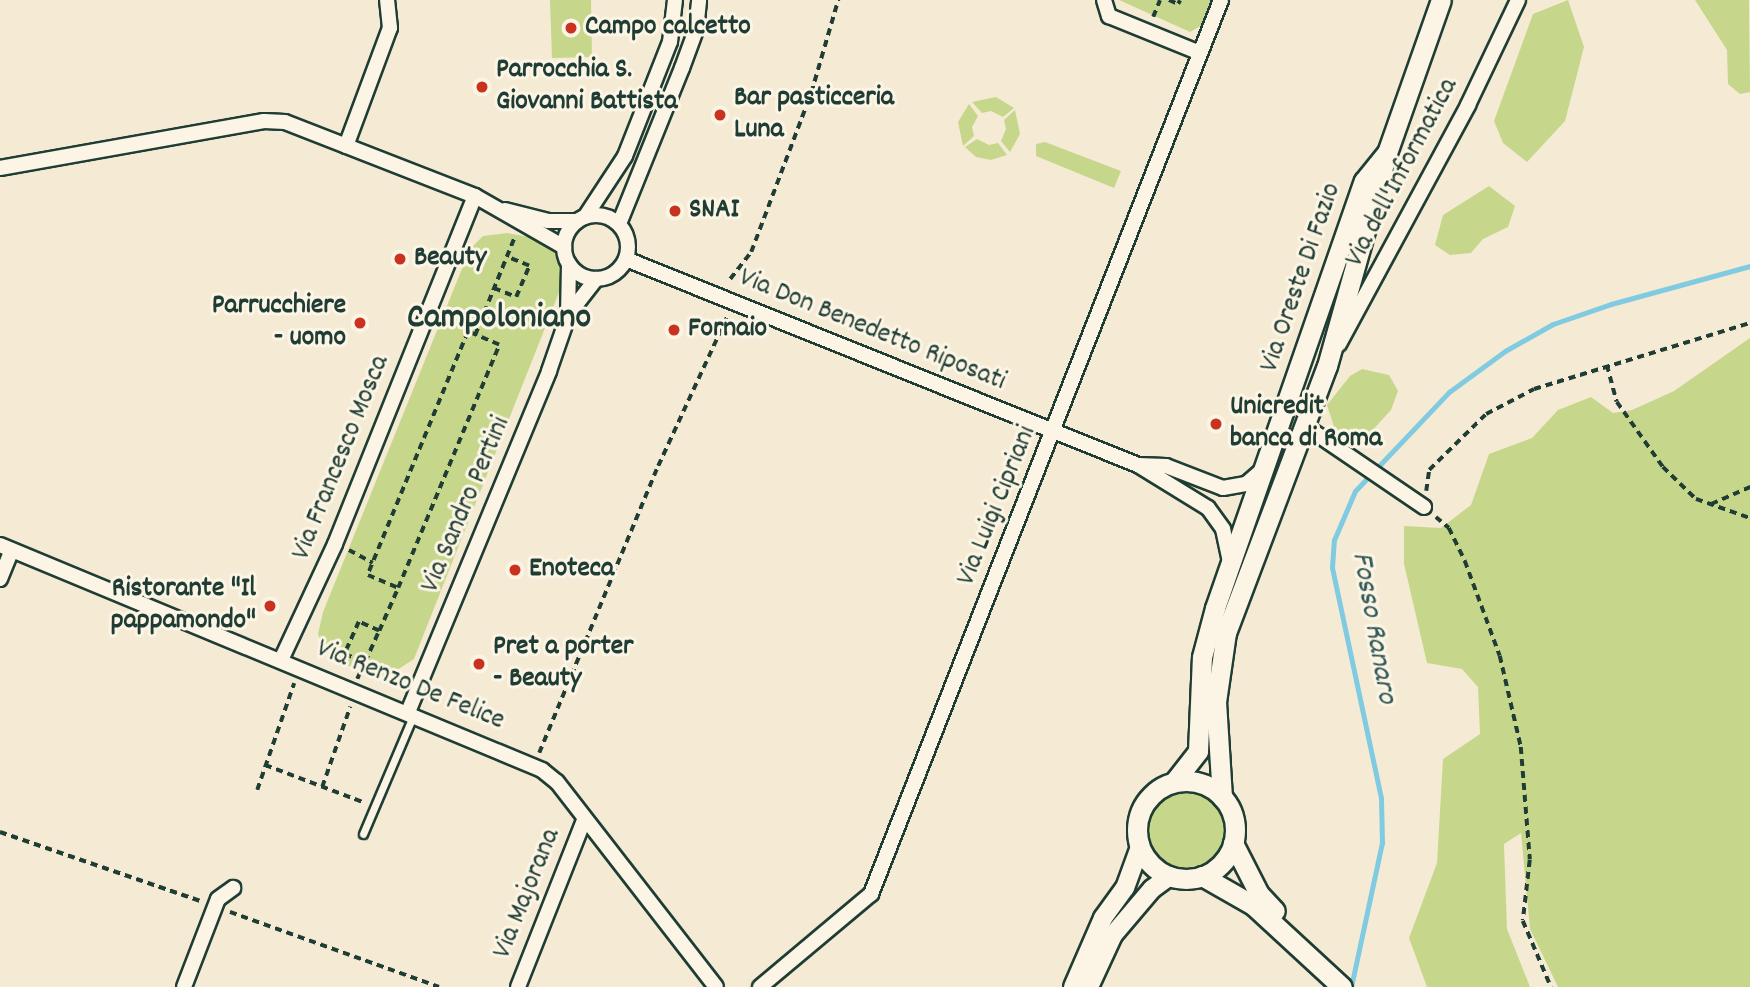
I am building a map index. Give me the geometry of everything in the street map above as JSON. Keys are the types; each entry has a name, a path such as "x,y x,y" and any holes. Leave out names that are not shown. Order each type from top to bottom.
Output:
{"main road":[{"name":"Via Oreste Di Fazio","path":"1222,797 1216,702 1226,633 1327,366 1387,153 1441,0"},
{"name":"Via Oreste Di Fazio","path":"1174,782 1198,751 1202,657 1230,566 1270,461 1364,181 1387,153"},
{"path":"1202,876 1225,860 1233,843 1234,818 1222,797 1200,783 1174,782 1162,787 1143,805 1137,830 1140,847 1152,865 1170,876 1202,876 1253,905 1290,935 1342,987"},
{"path":"1233,843 1259,894 1290,935"}],"street":[{"path":"346,146 390,28 387,0"},
{"path":"564,247 625,156 670,42 676,0"},
{"path":"619,224 696,30 699,0"},
{"path":"1104,0 1109,16 1200,53"},
{"name":"Via Luigi Cipriani","path":"760,987 871,894 1221,0"},
{"name":"Via dell'Informatica","path":"1327,366 1468,105 1518,0"},
{"path":"0,168 264,121 301,126 505,210 564,247 569,264 576,272 596,279 614,273 626,259 628,240 619,224 603,215 548,221 505,210"},
{"name":"Via Francesco Mosca","path":"281,660 335,544 475,196"},
{"name":"Via Don Benedetto Riposati","path":"626,259 1138,465"},
{"name":"Via Sandro Pertini","path":"568,316 569,264"},
{"name":"Via Sandro Pertini","path":"411,713 568,316 596,279"},
{"path":"1305,426 1424,507"},
{"path":"1138,465 1167,467 1212,485 1236,489 1255,478 1270,461"},
{"path":"1138,465 1208,508 1223,529 1230,566"},
{"path":"0,579 6,548"},
{"name":"Via Renzo De Felice","path":"6,548 533,764 557,782 716,987"},
{"name":"Via Majorana","path":"518,987 584,820"},
{"path":"1073,987 1103,918 1125,888 1140,847"},
{"path":"1089,987 1113,935 1146,895 1170,876"},
{"path":"184,987 218,899 233,888"}],"lane":[{"path":"363,834 411,713"}],"path":[{"path":"730,279 751,252 811,93 838,0"},
{"path":"1153,17 1160,0"},
{"path":"1169,0 1178,4 1180,0"},
{"path":"475,335 517,230"},
{"path":"494,288 516,297 529,266 507,257"},
{"path":"533,764 658,466 734,302"},
{"path":"1551,987 1523,921 1530,860 1521,747 1500,656 1449,527 1424,507 1429,470 1486,414 1534,389 1750,323"},
{"path":"357,681 398,588 499,345 468,332 368,575 398,588"},
{"path":"1606,365 1616,402 1663,467 1696,499 1750,518"},
{"path":"1711,504 1750,487"},
{"path":"349,550 373,563"},
{"path":"365,662 345,653 359,622 379,631"},
{"path":"257,790 300,668"},
{"path":"322,787 352,701"},
{"path":"265,765 375,807"}],"green space":[{"name":"Campo calcetto","path":"550,0 591,0 592,57 552,58"},
{"path":"1119,0 1215,0 1206,23 1190,32"},
{"path":"1568,0 1584,47 1565,121 1527,162 1503,143 1494,121 1533,14"},
{"path":"1695,0 1749,0 1750,92 1740,94 1728,84 1727,50"},
{"path":"996,97 1014,108 1003,117 991,111 982,113 972,102"},
{"path":"969,104 978,116 972,127 974,136 963,146 958,122"},
{"path":"1015,110 1020,134 1010,152 1001,141 1006,129 1004,120"},
{"path":"977,139 989,145 998,143 1007,155 991,160 976,157 965,147"},
{"path":"1045,142 1121,171 1114,188 1036,156 1036,144"},
{"path":"1489,186 1515,206 1508,227 1483,239 1471,253 1450,255 1435,245 1443,215"},
{"path":"507,233 529,237 554,252 562,265 560,290 414,659 383,679 372,676 335,660 323,649 318,634 323,612 470,249 483,236"},
{"path":"1750,338 1750,987 1558,987 1530,929 1521,833 1504,844 1507,929 1530,987 1427,987 1409,938 1437,863 1443,759 1480,734 1478,687 1462,669 1427,663 1404,564 1404,526 1441,528 1471,505 1489,454 1532,438 1558,410 1591,397 1613,413 1632,410 1674,391"},
{"path":"1362,369 1389,375 1398,391 1391,410 1369,434 1336,433 1327,405 1350,376"},
{"path":"1186,792 1200,795 1213,803 1221,816 1224,830 1221,844 1213,857 1200,865 1186,868 1172,865 1159,857 1151,844 1148,830 1151,816 1159,803 1172,795"}],"waterway":[{"name":"Fosso Ranaro","path":"1351,987 1382,843 1381,798 1332,567 1334,540 1355,491 1449,392 1505,351 1553,324 1611,304 1750,266"}],"place":[{"name":"Campo calcetto","path":"571,28"},
{"name":"Parrocchia S. Giovanni Battista","path":"482,87"},
{"name":"Bar pasticceria Luna","path":"720,115"},
{"name":"SNAI","path":"675,211"},
{"name":"Beauty","path":"400,259"},
{"name":"Parrucchiere - uomo","path":"360,323"},
{"name":"Fornaio","path":"674,330"},
{"name":"Unicredit banca di Roma","path":"1216,424"},
{"name":"Enoteca","path":"515,570"},
{"name":"Ristorante \"Il pappamondo\"","path":"270,606"},
{"name":"Pret a porter - Beauty","path":"479,664"}],"district":[{"name":"Campoloniano","path":"499,319"}]}
